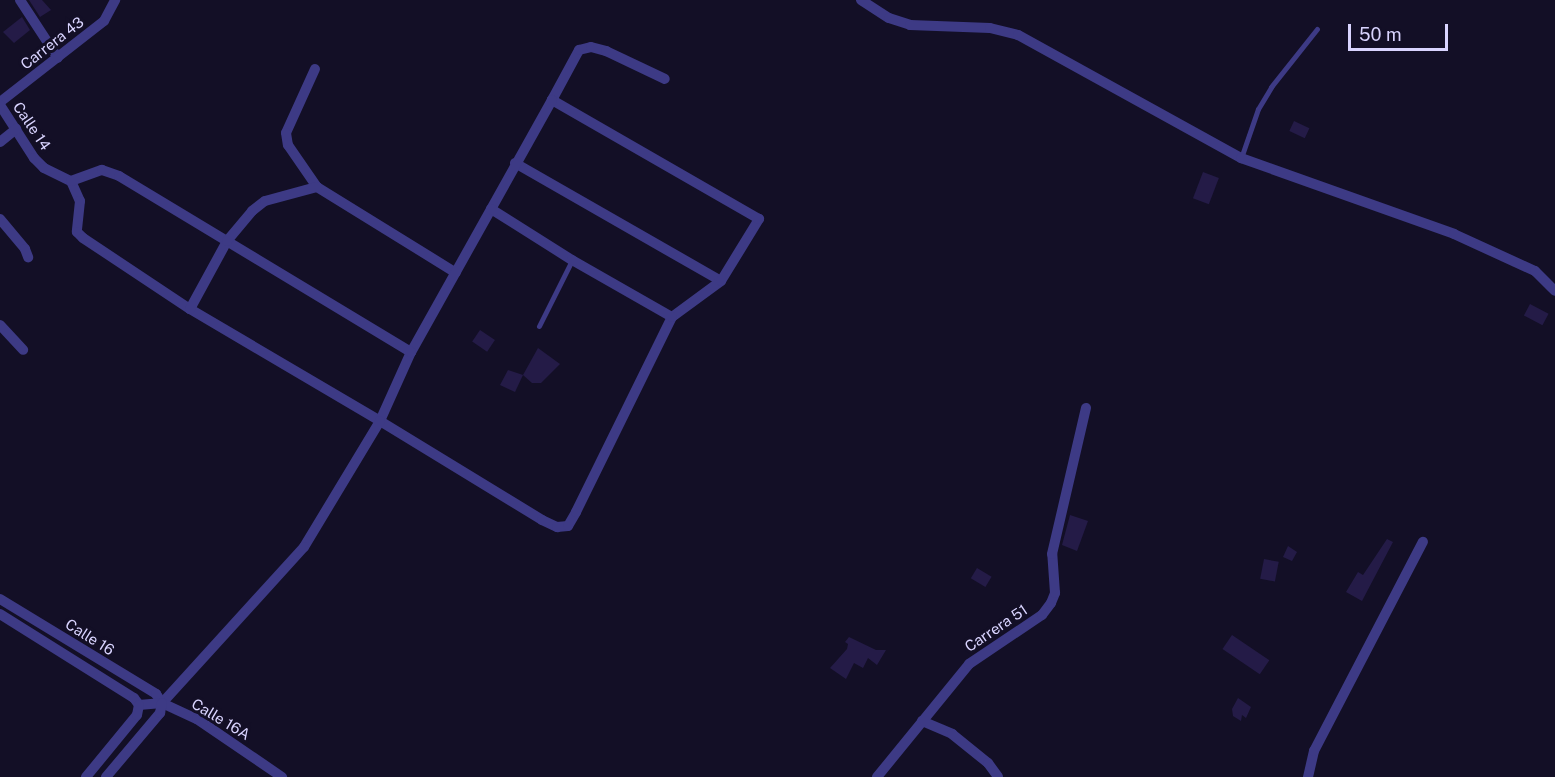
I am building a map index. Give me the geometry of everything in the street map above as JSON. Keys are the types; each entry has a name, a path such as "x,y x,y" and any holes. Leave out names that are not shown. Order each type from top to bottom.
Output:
{"street":[{"path":"20,0 58,58"},
{"name":"Carrera 43","path":"0,104 104,21 115,0"},
{"path":"861,0 889,18 910,25 990,28 1018,35 1241,158 1454,234 1535,271 1555,291"},
{"path":"106,777 160,713 162,703 304,547 380,421 411,352 579,50 591,47 606,51 665,79"},
{"path":"315,69 286,133 288,145 316,187 456,273"},
{"path":"411,352 119,176 102,170 71,181 80,201 77,232 190,309 542,520 556,527 568,526 672,317 721,281 759,219 552,100"},
{"name":"Calle 14","path":"0,104 34,158 44,168 71,181"},
{"path":"0,142 16,129"},
{"path":"515,163 721,281"},
{"path":"190,309 227,241 252,211 265,201 316,187"},
{"path":"491,209 572,260 672,317"},
{"path":"0,219 25,249 28,257"},
{"path":"0,325 23,350"},
{"name":"Carrera 51","path":"877,777 969,664 1042,615 1051,603 1055,593 1052,554 1086,408"},
{"path":"1308,777 1314,751 1423,542"},
{"path":"1,615 4,602"},
{"name":"Calle 16","path":"4,602 156,694 162,703"},
{"name":"Calle 16","path":"1,615 134,698 139,705"},
{"name":"Calle 16A","path":"139,705 162,703 197,719 282,777"},
{"path":"86,777 137,715 139,705"},
{"path":"922,721 952,734 988,763 998,777"}],"lane":[{"path":"1241,158 1258,109 1271,87 1317,29"},
{"path":"539,326 572,260"}],"building":[{"path":"29,0 42,0 51,10 40,17"},
{"path":"22,17 30,30 14,43 3,32"},
{"path":"1294,121 1309,128 1305,138 1289,131"},
{"path":"1203,172 1219,178 1209,204 1193,198"},
{"path":"1530,304 1549,314 1542,325 1524,315"},
{"path":"480,330 495,340 487,352 472,342"},
{"path":"538,348 560,364 541,383 532,383 523,375"},
{"path":"508,370 523,375 515,392 500,385"},
{"path":"1070,515 1088,521 1077,551 1062,545"},
{"path":"1387,539 1393,542 1362,601 1346,592 1358,572 1363,575"},
{"path":"1288,546 1297,552 1292,561 1283,557"},
{"path":"1264,559 1279,562 1275,581 1260,579"},
{"path":"977,568 992,577 985,587 971,578"},
{"path":"1232,635 1269,660 1260,674 1222,649"},
{"path":"849,637 876,650 886,650 877,665 868,658 863,668 854,663 846,679 830,668 847,649 848,644 845,642"},
{"path":"1238,698 1251,707 1246,718 1242,715 1241,721 1233,716 1232,709"}]}
